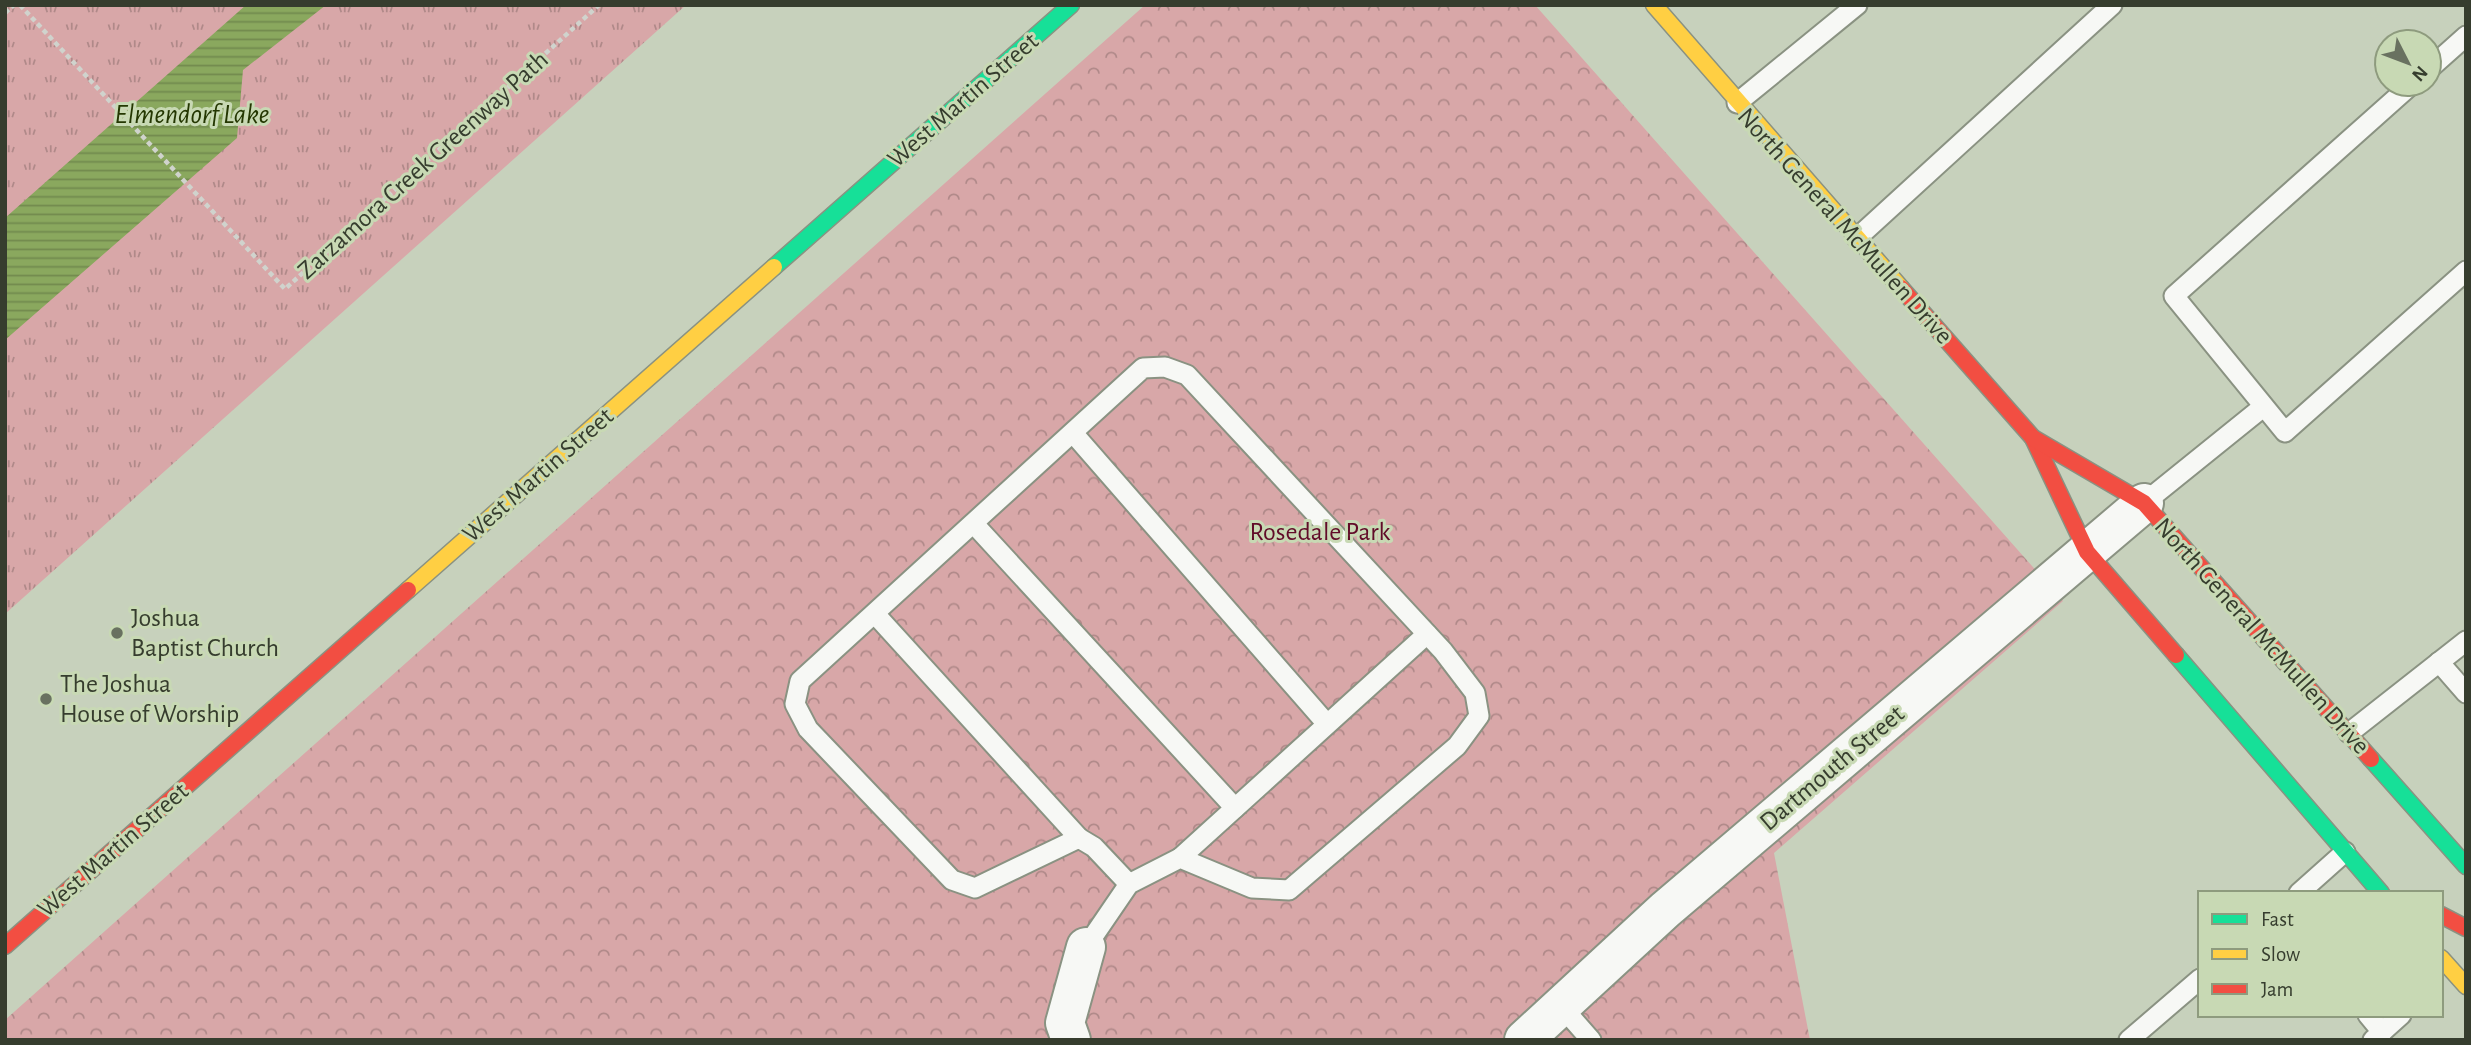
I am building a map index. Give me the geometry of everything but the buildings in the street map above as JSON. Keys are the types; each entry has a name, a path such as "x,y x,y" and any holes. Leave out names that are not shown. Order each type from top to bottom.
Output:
{"main road":[{"name":"West Martin Street","path":"5,946 1071,5"},
{"name":"North General McMullen Drive","path":"1652,8 2033,438 2087,552 2379,891"},
{"name":"North General McMullen Drive","path":"2033,438 2144,503 2466,866"},
{"path":"2359,869 2398,891"},
{"path":"2443,916 2466,928"},
{"path":"2445,970 2466,986"}],"street":[{"name":"Dartmouth Street","path":"1524,1040 1665,909 2144,503"},
{"path":"1071,1040 1065,1023 1086,947"}],"lane":[{"path":"1737,103 1857,5"},
{"path":"1857,238 2112,5"},
{"path":"2443,57 2466,36"},
{"path":"2396,98 2174,296 2285,432 2466,271"},
{"path":"1079,838 975,888 952,880 808,729 795,704 800,681 1143,368 1165,367 1187,375 1427,634 1475,693 1479,716 1457,746 1289,890 1252,888 1180,858"},
{"path":"2144,503 2263,407"},
{"path":"1073,433 1327,724"},
{"path":"974,524 1235,808"},
{"path":"875,614 1079,838 1094,847 1129,884"},
{"path":"1086,947 1129,884 1180,858 1427,634"},
{"path":"2348,733 2466,641"},
{"path":"2439,662 2466,693"},
{"path":"2301,891 2345,852"},
{"path":"2129,1040 2198,981"},
{"path":"1562,1007 1591,1040"},
{"path":"2369,1017 2377,1036 2399,1017"}],"path":[{"path":"5,13 14,5"},
{"name":"Zarzamora Creek Greenway Path","path":"20,5 250,255 285,289 599,5"}],"green space":[{"path":"5,5 686,5 5,614"},
{"name":"Rosedale Park","path":"1145,5 1535,5 2063,601 1774,853 1810,1040 5,1040 5,1020"}],"water":[{"name":"Elmendorf Lake","path":"246,5 326,5 243,70 237,138 5,340 5,218"}],"traffic: fast":[{"path":"774,267 1071,5"},
{"path":"2176,655 2379,891"},
{"path":"2371,759 2466,866"}],"traffic: slow":[{"path":"1654,5 1901,288"},
{"path":"408,590 774,267"},
{"path":"2443,960 2466,986"}],"traffic: jam":[{"path":"1901,288 2033,438 2087,552 2176,655"},
{"path":"2033,438 2144,503 2371,759"},
{"path":"5,946 408,590"},
{"path":"2443,916 2466,928"}],"place":[{"name":"Joshua Baptist Church","path":"117,633"},
{"name":"The Joshua House of Worship","path":"46,699"}]}
